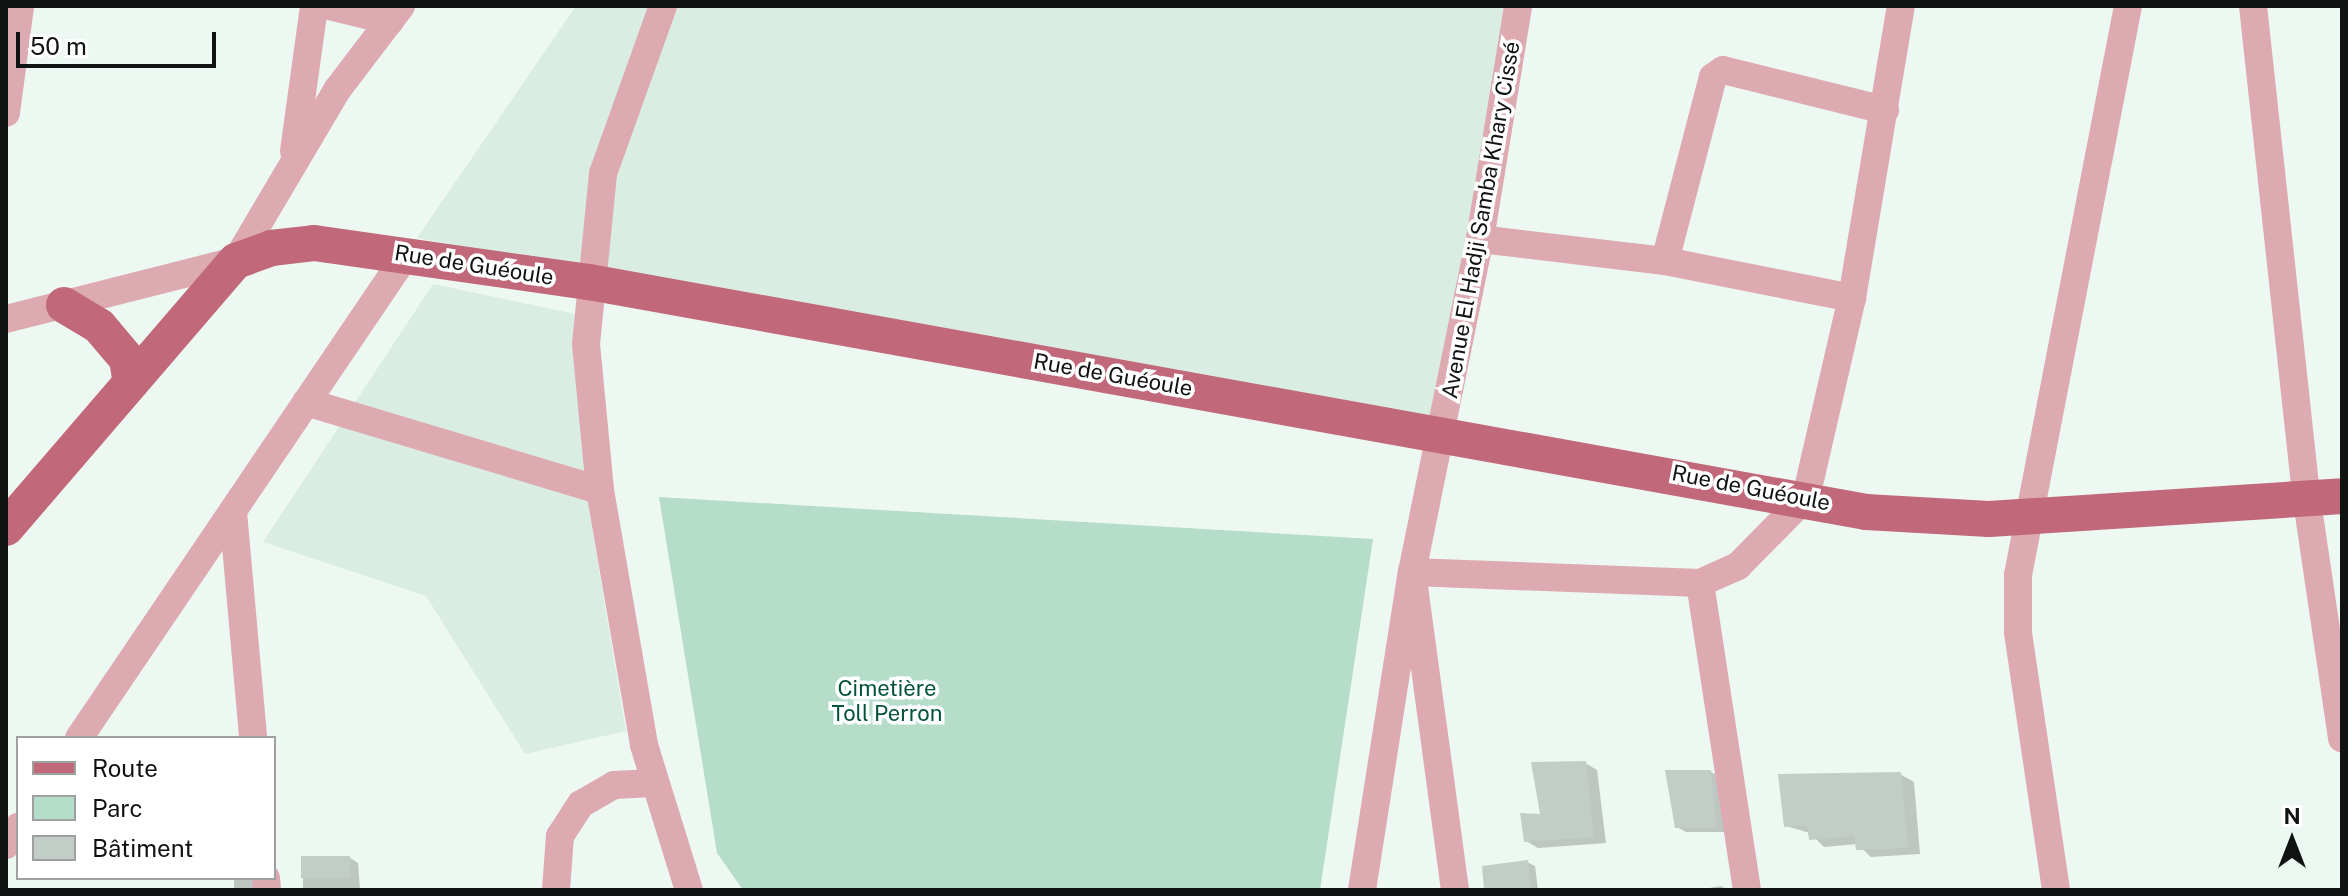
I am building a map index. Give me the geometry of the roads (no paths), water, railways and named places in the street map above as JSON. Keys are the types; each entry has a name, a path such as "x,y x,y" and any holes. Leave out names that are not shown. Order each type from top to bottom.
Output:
{"main road":[{"name":"Rue de Guéoule","path":"6,528 236,261 271,248 314,243 589,282 1806,497 1866,512 1989,519 2325,499"},
{"path":"64,305 99,326 118,348 127,359 131,383"}],"street":[{"path":"6,113 20,6"},
{"path":"292,164 314,6"},
{"path":"329,6 395,14"},
{"path":"663,6 603,174 589,282 589,398 600,490 653,783 689,890"},
{"name":"Avenue El Hadji Samba Khary Cissé","path":"1362,890 1412,572 1443,433 1480,239 1518,6"},
{"path":"1455,890 1412,572 1700,583 1738,566 1806,497 1852,298 1901,6"},
{"path":"2056,890 2018,632 2018,575 2128,6"},
{"path":"2253,6 2325,499 2342,738"},
{"path":"6,319 236,261 337,90 395,14"},
{"path":"1665,261 1713,77 1723,70 1885,110"},
{"path":"1480,239 1665,261 1852,298"},
{"path":"80,736 404,258"},
{"path":"306,402 600,490"},
{"path":"233,512 253,736"},
{"path":"1700,583 1747,890"},
{"path":"556,890 560,836 581,804 614,785 653,783"}],"park label":[{"name":"Cimetière Toll Perron","path":"887,700"}]}
